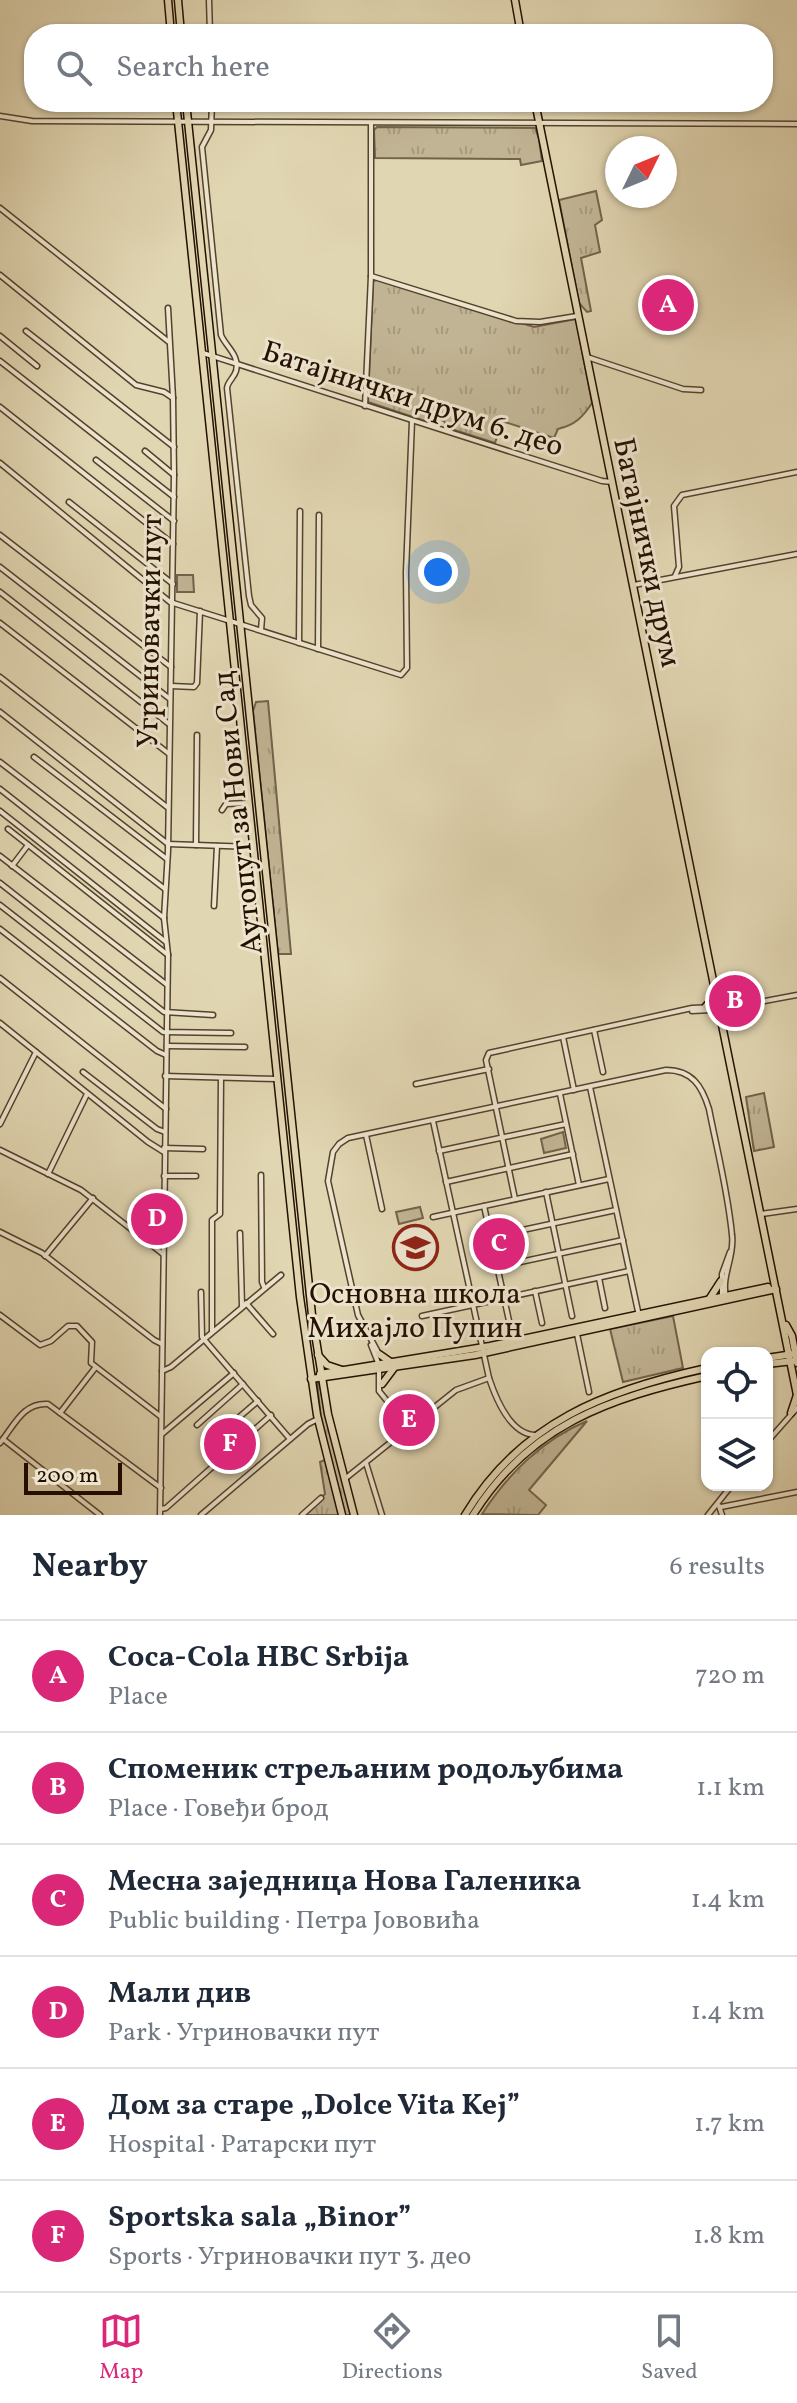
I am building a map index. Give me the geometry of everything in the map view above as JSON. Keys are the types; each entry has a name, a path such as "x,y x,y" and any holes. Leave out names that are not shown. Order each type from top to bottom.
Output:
{"main road":[{"path":"168,0 170,24"},
{"path":"178,0 180,24"},
{"path":"515,0 519,24"},
{"name":"Аутопут за Нови Сад","path":"177,112 297,1273 318,1419 342,1515"},
{"name":"Аутопут за Нови Сад","path":"187,112 317,1354 354,1515"},
{"name":"Батајнички друм","path":"537,112 578,304 583,315 587,357 772,1270 782,1318 795,1358 797,1395"},
{"path":"715,986 708,1008 718,1014 724,1025 735,1008"},
{"path":"761,1288 768,1283 772,1270"},
{"path":"707,1301 722,1283 734,1295"},
{"path":"482,1351 776,1287"},
{"path":"751,1296 776,1287"},
{"path":"311,1378 577,1334 707,1301 770,1297 780,1305"},
{"path":"773,1358 783,1350 789,1337 797,1343"},
{"path":"317,1354 327,1365 343,1373"},
{"path":"369,1369 377,1355 393,1365"},
{"path":"773,1361 795,1358"},
{"path":"773,1363 786,1368 794,1379"},
{"path":"369,1369 380,1384 393,1365"},
{"path":"473,1515 509,1469 568,1423 623,1397 701,1371"},
{"path":"326,1400 328,1383 343,1373"},
{"path":"465,1515 490,1480 519,1450 573,1412 634,1386 701,1376"},
{"path":"794,1410 797,1395"}],"street":[{"path":"209,0 210,24"},
{"path":"212,112 210,134 203,144 204,162 221,335 234,354 236,364 236,371 227,388 249,596 251,605 261,616 261,630"},
{"path":"0,116 32,121 797,124"},
{"path":"365,406 371,276 371,123"},
{"path":"0,208 169,342"},
{"path":"0,275 136,385 164,392 173,398"},
{"path":"371,276 516,321 540,322 583,315"},
{"name":"Угриновачки пут","path":"160,1512 168,955 164,918 174,521 173,398 168,308"},
{"path":"26,331 174,447"},
{"path":"0,336 37,366"},
{"name":"Батајнички друм 6. део","path":"201,353 612,482"},
{"path":"587,357 683,389 701,390"},
{"path":"0,361 174,497"},
{"path":"0,407 173,544"},
{"path":"0,463 172,602 398,674 406,672 412,421"},
{"path":"145,451 174,475"},
{"path":"96,460 174,521"},
{"path":"675,576 679,567 674,506 682,495 797,472"},
{"path":"69,502 173,584"},
{"path":"299,643 300,511"},
{"path":"318,649 319,515"},
{"path":"0,535 171,667"},
{"path":"634,585 797,554"},
{"path":"0,567 170,699"},
{"path":"0,592 169,724"},
{"path":"171,686 194,687 197,683 200,611"},
{"path":"0,623 168,753"},
{"path":"0,677 167,807"},
{"path":"0,712 168,844 253,847"},
{"path":"196,845 197,735"},
{"path":"34,757 167,859"},
{"path":"0,762 165,889"},
{"path":"0,789 164,918"},
{"path":"222,810 226,804 248,803"},
{"path":"0,811 168,944"},
{"path":"8,829 168,955"},
{"path":"12,866 28,845"},
{"path":"214,906 217,846"},
{"path":"0,856 166,984"},
{"path":"0,883 166,1013 213,1015"},
{"path":"0,905 149,1023 166,1033 231,1033"},
{"path":"0,929 166,1055"},
{"path":"0,978 166,1109"},
{"path":"515,1199 486,1058 489,1053 685,1010 735,1008 797,995"},
{"path":"0,1023 148,1142 164,1150 203,1149"},
{"path":"594,1030 603,1072"},
{"path":"563,1037 574,1090"},
{"path":"167,1046 245,1047"},
{"path":"0,1124 36,1052"},
{"path":"416,1084 489,1069"},
{"path":"410,1429 385,1401 380,1384 381,1367 359,1318 353,1296 328,1178 337,1146 348,1138 669,1070 687,1074 698,1083 707,1102 732,1230 732,1250 722,1283 724,1299"},
{"path":"83,1072 165,1132"},
{"path":"165,1076 277,1079"},
{"path":"212,1331 212,1220 220,1213 221,1078"},
{"path":"590,1087 639,1317"},
{"path":"560,1093 579,1185"},
{"path":"48,1174 87,1094"},
{"path":"433,1121 489,1378 501,1405 521,1431 528,1435 539,1434"},
{"path":"439,1151 566,1124"},
{"path":"366,1135 382,1209"},
{"path":"0,1150 93,1198 163,1254"},
{"path":"446,1182 573,1154"},
{"path":"261,1175 264,1287"},
{"path":"164,1176 196,1176"},
{"path":"433,1217 609,1179"},
{"path":"546,1192 572,1316"},
{"path":"45,1256 93,1198"},
{"path":"484,1206 511,1330"},
{"path":"761,1214 797,1209"},
{"path":"490,1237 616,1210"},
{"path":"0,1232 45,1256 162,1344"},
{"path":"240,1233 244,1305 273,1334"},
{"path":"497,1267 623,1240"},
{"path":"422,1316 629,1271"},
{"path":"162,1371 171,1367 281,1275"},
{"path":"599,1278 605,1308"},
{"path":"535,1291 542,1323"},
{"path":"201,1292 203,1339 290,1439"},
{"path":"0,1315 40,1345 51,1341 68,1326 75,1325 92,1342 90,1359 95,1368 161,1417"},
{"path":"577,1334 589,1392"},
{"path":"60,1413 95,1368"},
{"path":"161,1434 234,1373"},
{"path":"344,1480 460,1387 489,1378"},
{"path":"197,1425 244,1384"},
{"path":"208,1444 258,1400"},
{"path":"100,1515 2,1441 29,1407 48,1404 161,1488"},
{"path":"773,1435 794,1410"},
{"path":"160,1512 271,1415"},
{"path":"201,1515 318,1419"},
{"path":"519,1450 521,1431"},
{"path":"366,1463 382,1515"},
{"path":"708,1515 719,1506 728,1491"},
{"path":"719,1506 797,1492"},
{"path":"302,1515 321,1498"},
{"path":"719,1506 722,1515"}],"green space":[{"path":"377,127 535,128 542,161 521,165 520,159 375,158 374,130"},
{"path":"596,191 602,220 595,225 600,252 581,258 591,311 587,312 579,303 559,200"},
{"path":"377,279 534,327 576,319 592,403 578,420 558,429 554,438 502,421 495,443 448,428 444,421 431,416 428,422 368,402 373,282"},
{"path":"177,575 193,575 194,592 177,592"},
{"path":"268,701 291,954 278,954 253,711 256,702"},
{"path":"764,1093 774,1147 754,1151 746,1097"},
{"path":"563,1132 566,1148 544,1153 541,1139"},
{"path":"420,1207 423,1218 399,1224 396,1212"},
{"path":"673,1316 683,1368 623,1382 610,1329"},
{"path":"317,1381 351,1515 345,1515 321,1419"},
{"path":"587,1421 529,1490 546,1505 538,1515 482,1514 527,1460 556,1438"},
{"path":"325,1460 339,1515 304,1515 325,1494 320,1462"}],"place":[{"name":"Coca-Cola HBC Srbija","path":"668,305"},
{"name":"Споменик стрељаним родољубима","path":"735,1001"},
{"name":"Мали див","path":"157,1219"},
{"name":"Месна заједница Нова Галеника","path":"499,1244"},
{"name":"Основна школа Михајло Пупин","path":"415,1247"},
{"name":"Дом за старе „Dolce Vita Kej”","path":"409,1420"},
{"name":"Sportska sala „Binor”","path":"230,1444"}]}
